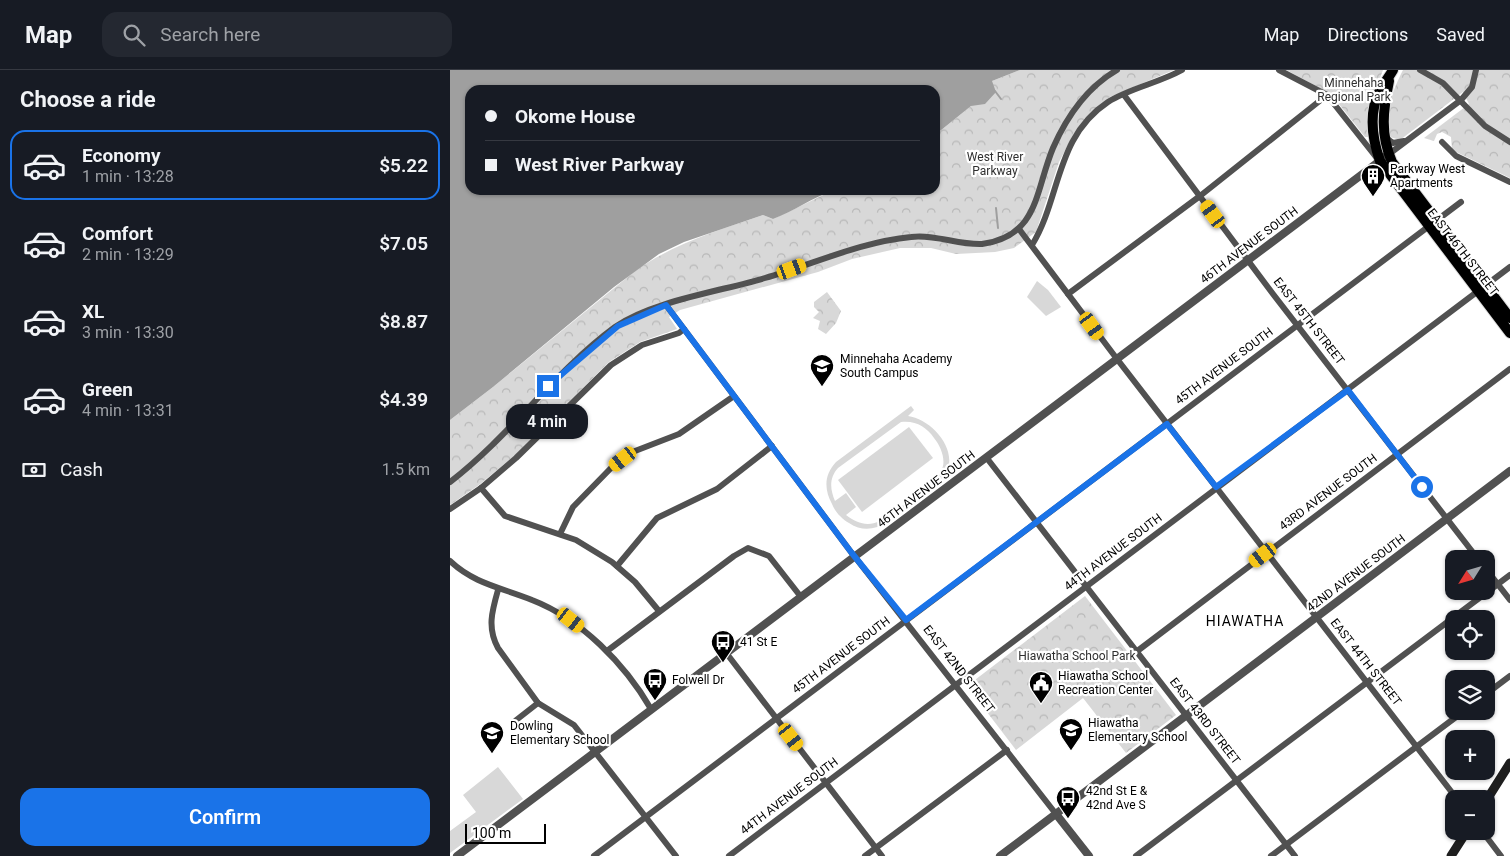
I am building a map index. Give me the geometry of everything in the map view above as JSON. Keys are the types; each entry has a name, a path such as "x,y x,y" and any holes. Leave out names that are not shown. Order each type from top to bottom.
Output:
{"main road":[{"name":"EAST 46TH STREET","path":"1392,72 1383,106 1384,135 1389,154 1395,168 1432,223"},
{"name":"EAST 46TH STREET","path":"1392,72 1380,91 1373,115 1373,139 1380,161 1432,223 1481,288 1510,332"},
{"name":"EAST 46TH STREET","path":"1481,288 1510,318"},
{"path":"1493,790 1510,763"},
{"path":"1451,856 1461,840"}],"street":[{"path":"450,482 486,451 548,386 603,337 626,321 666,305 761,279 832,255 877,243 913,236 982,244 1002,239 1019,229 1034,210 1052,149 1072,112 1092,89 1117,70"},
{"path":"1032,245 1064,158 1074,139 1097,110 1124,95 1182,70"},
{"path":"1068,294 1200,196 1327,96 1279,70"},
{"path":"1420,70 1443,83 1486,126 1510,142"},
{"path":"1461,100 1472,86 1476,70"},
{"name":"EAST 45TH STREET","path":"1124,95 1248,260 1471,550"},
{"name":"EAST 46TH STREET","path":"1327,96 1380,161"},
{"name":"46TH AVENUE SOUTH","path":"457,856 468,853 651,709 727,654 800,597 856,557 1461,100"},
{"path":"1384,135 1393,143 1408,140"},
{"path":"1442,142 1456,156 1510,182"},
{"name":"45TH AVENUE SOUTH","path":"594,856 1461,202"},
{"name":"EAST 44TH STREET","path":"1019,229 1117,359 1450,790"},
{"name":"44TH AVENUE SOUTH","path":"729,856 1510,267"},
{"name":"EAST 42ND STREET","path":"666,305 856,557 1089,856"},
{"path":"450,509 481,488 516,458 611,364 642,345 679,333 684,329"},
{"name":"43RD AVENUE SOUTH","path":"1136,652 1510,369"},
{"path":"560,534 573,508 611,468 635,451 679,434 734,396"},
{"path":"617,566 657,518 717,488 772,446"},
{"name":"EAST 43RD STREET","path":"986,457 1295,856"},
{"name":"42ND AVENUE SOUTH","path":"1000,856 1510,471"},
{"path":"481,488 505,516 576,540 617,566 648,596 659,611"},
{"path":"607,651 734,556 748,548 769,556 800,597"},
{"path":"450,561 468,576 498,590 514,593 554,609 588,633 607,651 651,709"},
{"path":"1136,856 1510,575"},
{"path":"1495,580 1510,600"},
{"path":"498,590 492,613 494,640 538,703 574,724 676,856"},
{"path":"727,654 882,856"},
{"path":"1495,687 1510,676"},
{"path":"514,721 538,703"},
{"path":"1271,856 1452,720"},
{"path":"865,856 1007,750"},
{"path":"1489,840 1501,856"}],"green space":[{"name":"West River Parkway","path":"1020,70 1174,70 1110,97 1085,118 1059,162 1036,232 1014,248 995,252 956,254 931,248 900,248 852,259 818,272 680,310 669,317 677,329 640,342 609,362 514,456 479,485 450,505 450,420 635,271 665,253 697,238 763,215 773,219 823,195 940,195 940,131 971,106 992,81"},
{"name":"Minnehaha Regional Park","path":"1286,70 1383,70 1372,100 1368,137 1365,137 1331,94"},
{"name":"Minnehaha Regional Park","path":"1403,70 1510,70 1510,178 1452,150 1451,137 1442,132 1437,134 1434,141 1424,138 1469,104 1463,92 1400,140 1390,137 1388,119 1390,102"},
{"path":"1037,281 1048,290 1061,307 1046,316 1027,297"},
{"path":"827,292 841,311 836,323 826,334 818,329 820,321 813,318 819,312 814,307 814,302"},
{"path":"911,406 914,410 908,416 917,418 934,429 946,445 949,455 946,474 940,482 892,519 876,528 867,529 858,528 846,521 833,507 826,482 829,472 836,462","holes":["901,422 916,423 924,428 936,441 942,451 943,466 940,473 934,481 880,521 866,524 854,520 846,515 856,507 846,493 835,501 831,484 835,472"]},
{"path":"909,427 933,458 862,512 838,480"},
{"name":"Hiawatha School Park","path":"1085,596 1176,715 1126,753 1083,698 1016,750 967,686"},
{"path":"498,767 523,799 450,853 450,831 476,812 463,795"}],"shaded area":[{"path":"450,70 1020,70 992,81 996,92 985,104 971,106 940,131 940,85 465,85 465,195 823,195 773,219 763,215 684,242 659,254 614,287 450,420"}],"waterway":[{"path":"995,91 1001,99"},
{"path":"996,208 998,228"}],"place":[{"name":"Parkway West Apartments","path":"1373,197"},
{"name":"Minnehaha Academy South Campus","path":"822,387"},
{"name":"41 St E","path":"723,663"},
{"name":"Folwell Dr","path":"655,701"},
{"name":"Hiawatha School Recreation Center","path":"1041,704"},
{"name":"Hiawatha Elementary School","path":"1071,751"},
{"name":"Dowling Elementary School","path":"492,754"},
{"name":"42nd St E & 42nd Ave S","path":"1068,819"}],"district":[{"name":"HIAWATHA","path":"1245,621"}],"route":[{"path":"548,386 618,326 636,316 666,305 851,552 868,570 906,620 1167,424 1216,487 1348,390 1422,487"}]}
